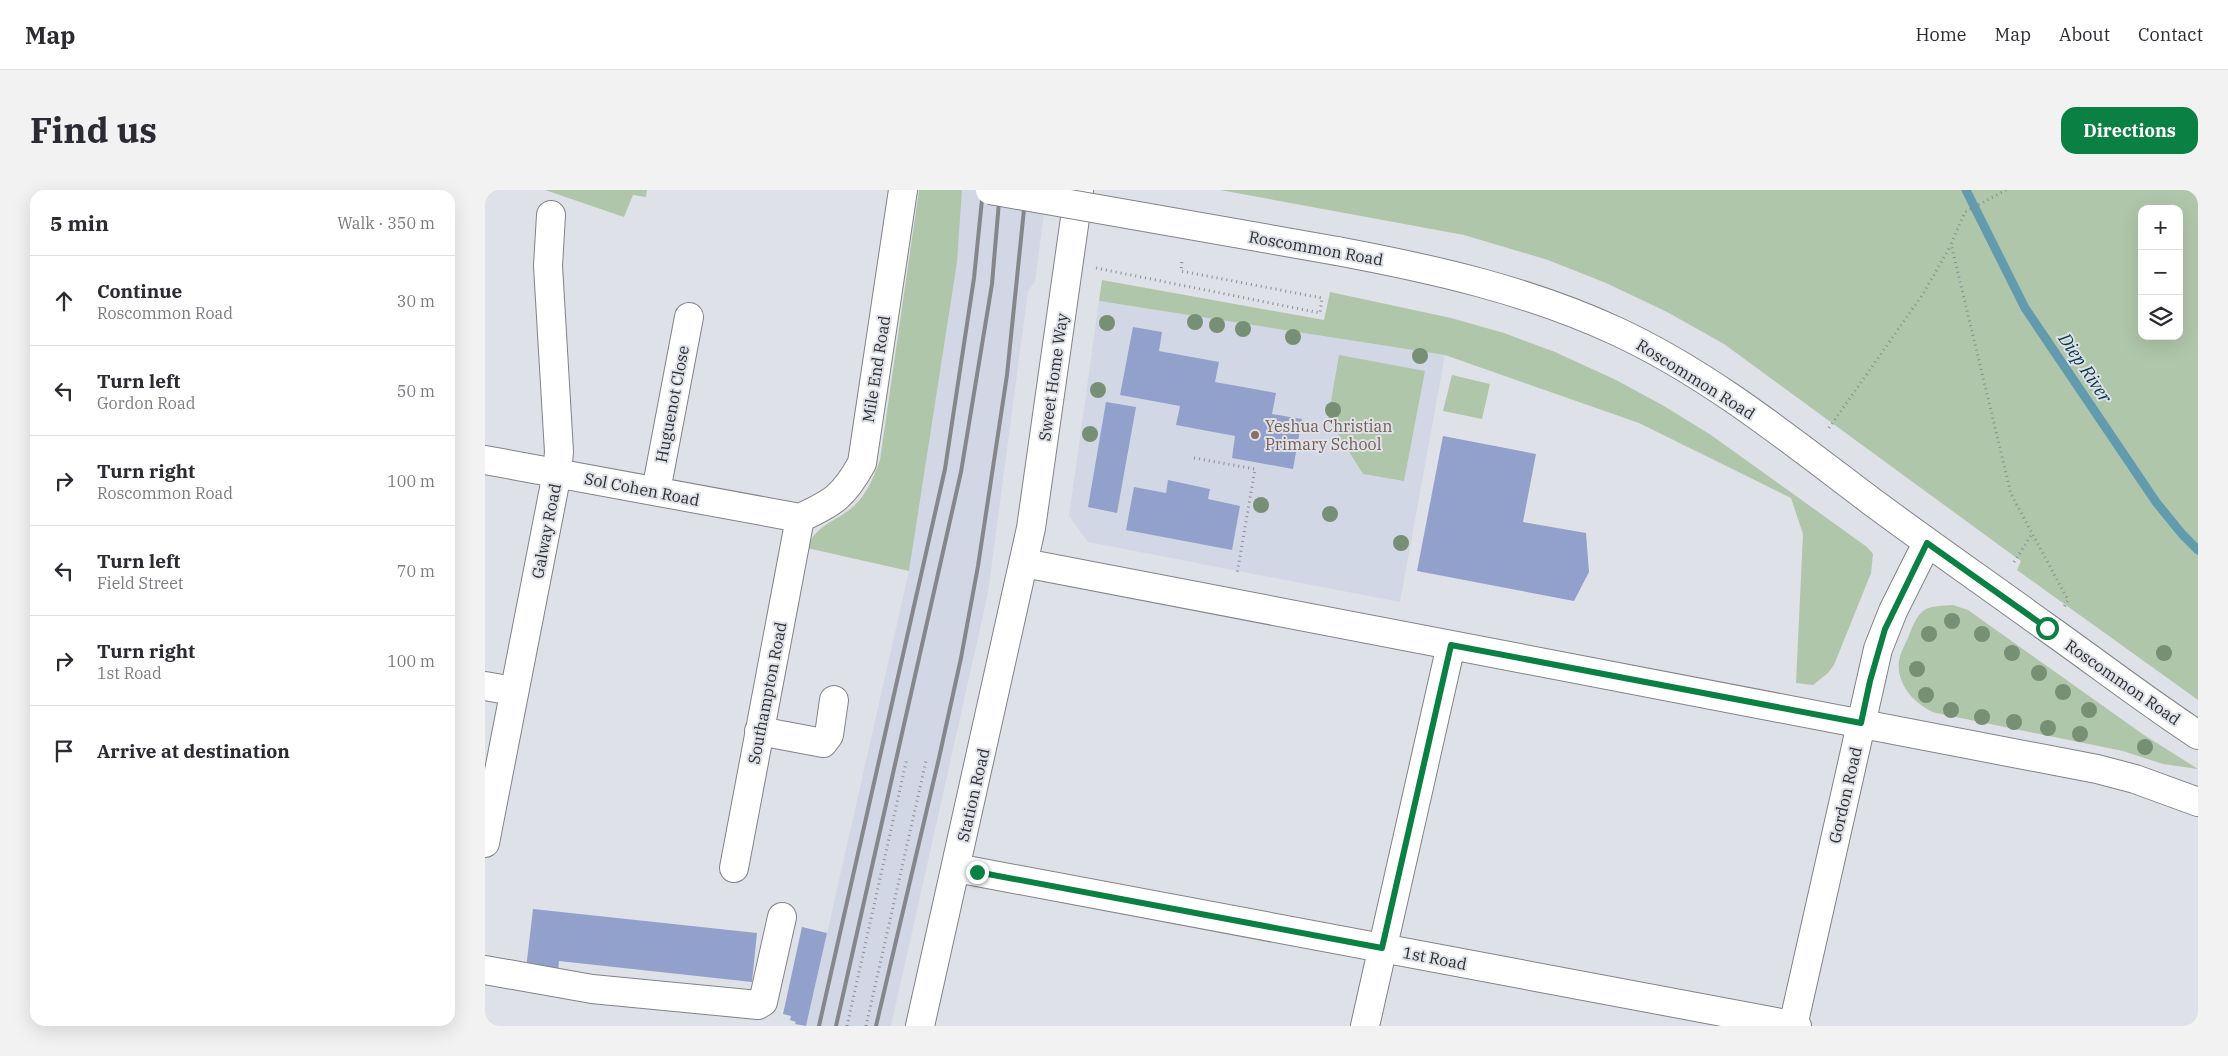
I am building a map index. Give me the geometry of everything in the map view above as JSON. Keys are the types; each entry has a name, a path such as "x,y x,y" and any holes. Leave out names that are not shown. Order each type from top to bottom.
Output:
{"street":[{"name":"Mile End Road","path":"799,518 831,503 851,483 862,464 903,190"},
{"name":"Roscommon Road","path":"990,190 1421,267 1494,285 1561,307 1617,332 1668,358 1715,387 1777,430 1927,543 2155,707 2198,735"},
{"name":"Sweet Home Way","path":"1024,563 1031,528 1079,190"},
{"name":"Galway Road","path":"485,843 557,473 559,452 547,266 551,215"},
{"name":"Huguenot Close","path":"656,491 689,317"},
{"name":"Sol Cohen Road","path":"485,460 799,518"},
{"name":"Southampton Road","path":"734,868 799,518"},
{"name":"Gordon Road","path":"1794,1026 1870,681 1885,629 1927,543"},
{"path":"1024,563 2097,768 2135,779 2198,802"},
{"name":"Station Road","path":"920,1026 1024,563"},
{"path":"1365,1026 1451,645"},
{"path":"485,686 513,692"},
{"path":"759,731 823,742 829,736 834,700"},
{"name":"1st Road","path":"956,868 1794,1026"},
{"path":"485,970 592,990 758,1005 763,1002 782,917"}],"path":[{"path":"1829,428 1923,294 1951,244 1965,212 2006,190"},
{"path":"1951,244 2011,494 2068,600 2061,611"},
{"path":"1091,267 1320,313 1323,298 1181,271 1182,260"},
{"path":"1194,458 1255,469 1236,570 1235,604"},
{"path":"2013,562 2032,534"},
{"path":"847,1026 907,758"},
{"path":"866,1026 926,761"}],"shaded area":[{"path":"961,190 1047,190 1035,282 1028,291 988,593 891,1026 806,1026 909,571"},
{"name":"Yeshua Christian Primary School","path":"1099,301 1445,355 1400,602 1088,542 1069,516"}],"green space":[{"path":"545,190 647,190 646,197 633,195 624,217"},
{"path":"919,190 962,190 957,262 909,571 807,548 816,533 848,511 860,500 870,484 880,460"},
{"path":"1220,190 2198,190 2198,700 2017,570 2021,561 1724,344 1667,312 1606,283 1548,260 1464,235"},
{"path":"1102,280 1324,320 1330,292 1451,318 1504,333 1555,352 1616,380 1664,406 1711,435 1867,547 1873,554 1871,573 1834,665 1828,673 1813,685 1796,683 1803,534 1791,498 1639,423 1445,355 1099,301"},
{"path":"1339,355 1425,371 1404,481 1363,474 1328,418"},
{"path":"1452,375 1490,384 1482,419 1443,411"},
{"path":"1953,605 1968,610 2144,735 2198,769 2163,764 2123,751 1936,713 1920,704 1907,691 1903,683 1899,665 1900,656 1914,623 1923,611 1933,607"}],"building":[{"path":"1133,327 1162,332 1159,351 1219,362 1215,382 1276,393 1272,414 1302,419 1293,469 1232,458 1235,436 1176,425 1180,406 1120,395"},
{"path":"1106,402 1136,407 1117,513 1088,507"},
{"path":"1443,436 1536,454 1523,522 1586,533 1589,572 1574,601 1417,571"},
{"path":"1168,480 1210,489 1208,499 1240,506 1232,550 1126,530 1134,487 1166,493"},
{"path":"533,909 757,933 752,982 559,961 558,972 526,969"},
{"path":"802,927 827,933 806,1026 795,1024 796,1022 790,1020 791,1016 783,1014"}],"waterway":[{"name":"Diep River","path":"1966,190 2025,308 2156,502 2182,534 2198,550"}],"railway":[{"path":"819,1026 945,469 974,278 983,190"},
{"path":"836,1026 961,472 992,284 1000,190"},
{"path":"876,1026 939,758 961,658 978,566 1007,375 1026,190"}],"place":[{"name":"Yeshua Christian Primary School","path":"1255,435"}],"route":[{"path":"977,872 1382,948 1451,645 1861,723 1870,681 1885,629 1927,543 2047,628"}]}
